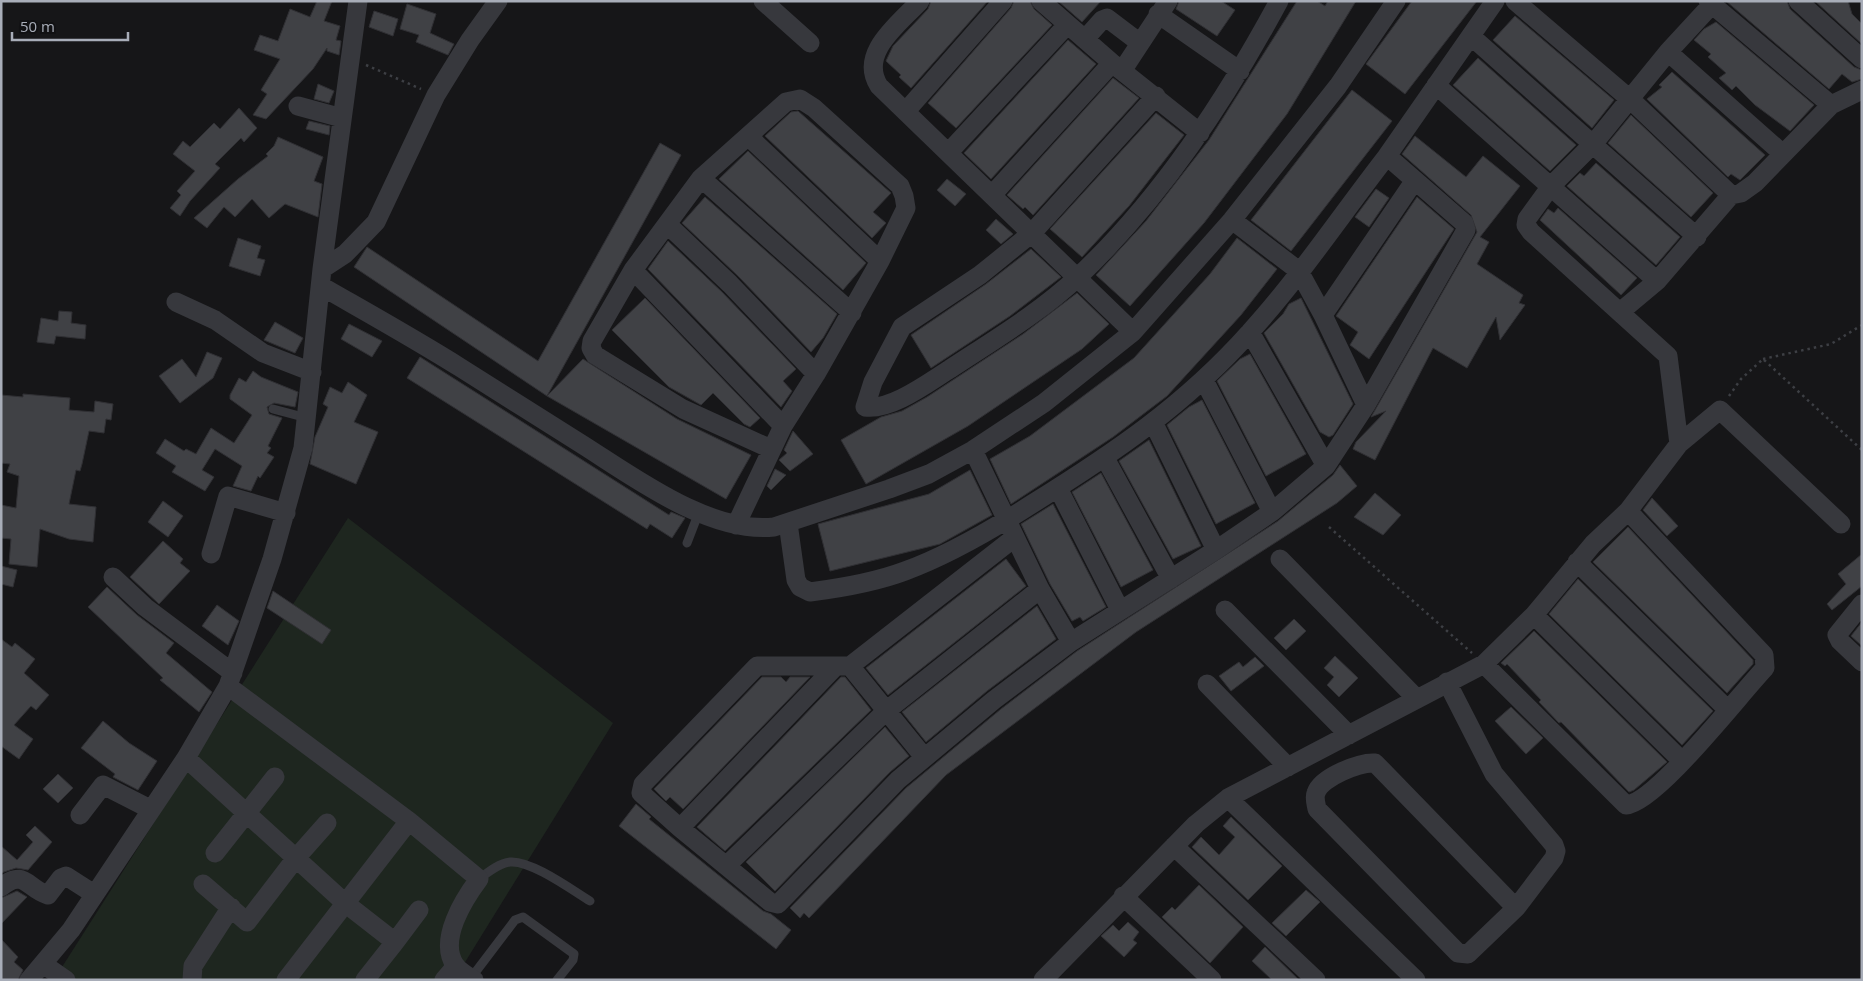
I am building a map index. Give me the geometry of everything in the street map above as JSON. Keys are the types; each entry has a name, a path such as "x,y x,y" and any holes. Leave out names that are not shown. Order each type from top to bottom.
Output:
{"street":[{"path":"29,980 71,930 150,809 186,758 230,679 286,514 303,448 356,1"},
{"path":"322,278 376,222 436,95 470,40 498,1"},
{"path":"763,1 810,42"},
{"path":"920,1 881,43 872,64 874,79 1078,276 1133,332"},
{"path":"906,111 1003,1"},
{"path":"1041,1 1117,67 1156,96 1200,133"},
{"path":"1156,96 1032,233 980,275 902,327 873,382 866,407 875,409 915,391 1030,316 1078,276 1138,212 1200,133 1240,71 1279,1"},
{"path":"322,278 629,474 699,512 736,525 764,528 788,523 921,477 973,450 1044,403 1133,332 1232,220 1338,86 1396,1"},
{"path":"788,523 796,580 800,587 810,592 882,579 907,571 1007,521 1105,458 1204,380 1250,332 1387,156 1472,37 1495,1"},
{"path":"1515,1 1631,100 1731,195"},
{"path":"1798,1 1862,59"},
{"path":"1679,444 1668,356 1531,232 1526,226 1530,214 1551,186 1594,143 1631,100 1668,52 1711,2 1831,105"},
{"path":"993,194 1140,42 1163,8 1240,71"},
{"path":"1085,39 1102,20 1107,18 1140,42"},
{"path":"950,152 1067,25"},
{"path":"1472,37 1594,143 1697,237"},
{"path":"1668,52 1783,154"},
{"path":"1436,85 1657,281"},
{"path":"1620,312 1657,281 1697,237 1731,195 1748,189 1831,105 1862,90"},
{"path":"736,525 783,426 852,313 906,208 900,186 814,108 800,99 786,102 700,178 633,270 592,341 591,348 595,355 683,409 771,449"},
{"path":"298,106 342,118"},
{"path":"748,136 880,261"},
{"path":"924,757 886,711 842,666 757,666 643,784 641,793 680,828 770,902 778,904 898,780 924,757 1071,642 1272,512 1326,466 1366,405 1466,230 1464,223 1387,156"},
{"path":"700,178 852,313"},
{"path":"1323,315 1415,180"},
{"path":"1232,220 1299,271 1323,315 1366,405"},
{"path":"667,224 730,284 816,374"},
{"path":"633,270 783,426"},
{"path":"176,302 215,320 263,353 312,372"},
{"path":"1250,332 1326,466"},
{"path":"1204,380 1272,512"},
{"path":"1043,980 1122,896 1196,824 1228,798 1484,664 1534,615 1593,544 1628,510 1679,444 1720,410 1842,524"},
{"path":"1153,422 1216,550"},
{"path":"973,450 1040,589 1071,642"},
{"path":"1105,458 1171,579"},
{"path":"1058,488 1120,610"},
{"path":"212,554 228,496 286,514"},
{"path":"1484,664 1626,805 1633,805 1650,793 1682,761 1764,668 1764,655 1628,510"},
{"path":"680,828 842,666 1014,538"},
{"path":"1280,559 1416,698"},
{"path":"1578,562 1727,709"},
{"path":"113,577 145,607 230,679 479,879 462,903 454,926 449,950 450,973 473,979"},
{"path":"726,866 886,711 1040,589"},
{"path":"1862,604 1837,635 1862,662"},
{"path":"1225,610 1349,735"},
{"path":"1534,615 1682,761"},
{"path":"1447,682 1494,774 1554,845 1556,851 1554,858 1516,908 1468,954 1458,953 1318,809 1316,791 1330,776 1368,762 1375,763 1516,908"},
{"path":"1207,684 1288,767"},
{"path":"186,758 346,903 395,942"},
{"path":"215,853 275,777"},
{"path":"80,815 103,785 150,809"},
{"path":"1228,798 1416,980"},
{"path":"286,980 409,821"},
{"path":"203,884 247,922 296,858 327,823"},
{"path":"1174,846 1316,980"},
{"path":"1,887 13,879 22,879 48,895 62,877 66,876 94,894"},
{"path":"1122,896 1212,980"},
{"path":"192,980 193,966 231,908"},
{"path":"365,980 419,910"},
{"path":"43,964 66,980"}],"lane":[{"path":"274,409 307,418"},
{"path":"687,543 699,512"},
{"path":"479,879 489,871 510,862 530,866 590,901"},
{"path":"473,979 515,920 523,917 574,954 573,960 557,980"}],"path":[{"path":"350,58 436,95"},
{"path":"1720,410 1741,379 1763,359 1831,344 1862,325"},
{"path":"1763,359 1862,450"},
{"path":"1329,527 1484,664"}],"shaded area":[{"path":"348,518 613,723 454,980 58,980 55,978"}],"building":[{"path":"317,1 332,1 324,21 340,26 336,40 341,41 339,55 327,51 327,48 313,69 266,119 253,115 267,94 261,90 280,59 254,50 260,35 278,41 290,9 310,17"},
{"path":"931,1 988,1 911,88 886,61 893,46 928,9"},
{"path":"1014,1 1030,1 1034,9 1052,25 956,128 928,103 1011,8"},
{"path":"1058,1 1101,1 1082,22"},
{"path":"1179,1 1221,1 1235,10 1217,36 1176,9"},
{"path":"1297,1 1317,1 1325,6 1328,1 1356,1 1287,114 1204,223 1130,306 1096,275 1146,221 1209,140"},
{"path":"1412,1 1477,1 1405,94 1366,64"},
{"path":"1726,1 1787,1 1790,9 1854,67 1862,70 1862,79 1852,82 1842,74 1829,89"},
{"path":"1815,1 1848,1 1852,14 1862,24 1862,44"},
{"path":"407,4 436,14 430,33 454,44 448,55 416,42 419,35 400,29"},
{"path":"374,11 398,19 393,36 369,27"},
{"path":"1515,16 1614,100 1592,128 1493,40"},
{"path":"1716,22 1814,105 1790,131 1755,105 1736,86 1732,90 1719,78 1726,73 1708,57 1711,54 1694,40 1704,29"},
{"path":"1068,40 1096,64 991,179 964,153"},
{"path":"1478,58 1576,145 1550,171 1453,85"},
{"path":"1672,72 1765,155 1740,180 1731,174 1728,177 1647,99 1662,87 1659,85"},
{"path":"1113,78 1139,98 1033,215 1025,207 1023,209 1007,195"},
{"path":"318,84 334,91 329,103 314,99"},
{"path":"1352,90 1392,121 1291,251 1251,220"},
{"path":"239,108 257,128 244,142 241,138 215,164 220,168 190,201 180,216 170,208 181,195 177,191 195,171 173,154 183,141 190,147 214,123 220,129"},
{"path":"798,111 891,193 873,212 886,223 872,238 765,136 791,112"},
{"path":"1156,113 1184,135 1129,206 1082,257 1050,229"},
{"path":"1631,115 1713,193 1691,217 1608,143"},
{"path":"309,121 330,126 329,135 306,129"},
{"path":"1415,136 1466,177 1483,156 1520,186 1480,237 1489,242 1477,264 1523,295 1519,303 1525,305 1500,340 1496,317 1467,368 1433,348 1375,460 1353,449 1356,442 1386,411 1371,417 1477,232 1471,215 1402,154"},
{"path":"278,137 323,157 314,181 322,184 318,217 285,204 269,218 252,199 235,217 224,207 207,228 194,218 238,179 268,156 266,154 274,146"},
{"path":"660,143 681,155 547,396 354,267 367,247 538,361"},
{"path":"748,151 866,263 843,290 719,179"},
{"path":"1596,163 1680,237 1656,265 1567,186 1580,173 1584,176"},
{"path":"947,179 966,194 955,206 937,190"},
{"path":"1376,189 1389,198 1369,227 1355,217"},
{"path":"705,197 837,314 823,338 811,352 738,276 682,223"},
{"path":"1417,197 1454,229 1369,359 1350,345 1358,332 1336,316"},
{"path":"1558,208 1637,278 1621,295 1540,220 1548,209 1554,213"},
{"path":"996,219 1013,234 1001,244 986,230"},
{"path":"238,238 261,246 257,258 265,260 260,276 229,266"},
{"path":"1237,238 1277,269 1241,315 1167,396 1113,437 1011,504 990,459 1030,436 1134,358 1210,274"},
{"path":"668,241 722,292 796,369 783,381 792,391 781,407 648,269"},
{"path":"1031,249 1061,277 1010,316 931,368 911,335 986,284"},
{"path":"1077,293 1109,324 1082,349 968,426 866,484 841,440 881,417 902,411 927,397 1023,334"},
{"path":"645,298 760,418 750,427 744,424 713,393 701,405 669,387 612,330"},
{"path":"1301,298 1353,404 1333,435 1329,437 1320,432 1264,333 1283,314 1289,304"},
{"path":"59,311 72,312 71,323 86,325 85,339 56,336 54,344 37,342 41,318 58,321"},
{"path":"275,322 303,338 295,353 264,340"},
{"path":"349,324 382,341 372,357 341,339"},
{"path":"207,352 222,358 213,378 180,403 159,376 182,359 196,377"},
{"path":"1250,354 1306,454 1266,476 1217,381 1240,359"},
{"path":"420,357 669,515 671,512 685,518 672,538 650,524 647,529 407,378"},
{"path":"583,359 677,419 751,455 726,499 547,396"},
{"path":"253,371 261,377 298,392 295,407 274,403 267,407 269,414 282,418 268,446 271,448 267,453 274,457 260,478 258,476 251,491 233,486 242,466 215,449 202,470 214,477 205,491 172,472 176,466 156,453 165,439 184,451 186,449 196,454 211,428 234,443 252,415 230,399 230,395 239,378 246,382"},
{"path":"348,382 367,395 354,422 378,432 356,484 310,464 315,437 328,407 323,404 330,387 342,393"},
{"path":"23,394 70,398 69,410 94,412 95,401 113,404 111,420 106,419 104,433 89,431 80,471 76,470 69,504 96,507 93,542 69,539 40,529 37,567 9,564 11,539 1,538 1,505 16,508 19,476 7,472 10,464 1,463 1,395 23,397"},
{"path":"1202,400 1255,503 1216,524 1167,425 1189,407"},
{"path":"793,431 813,454 790,471 779,460 787,453 784,450"},
{"path":"1149,440 1201,546 1173,559 1119,461"},
{"path":"1340,465 1357,486 1337,503 1136,632 946,775 809,918 804,913 800,918 790,908 906,788 1001,709 1077,651 1278,521 1333,475"},
{"path":"775,469 786,475 771,490 767,486"},
{"path":"970,470 992,515 940,544 830,571 818,524 929,494"},
{"path":"1101,473 1153,570 1121,587 1072,492"},
{"path":"1375,493 1401,515 1383,535 1354,517"},
{"path":"1652,498 1678,526 1667,536 1643,510"},
{"path":"163,501 183,516 168,537 148,522"},
{"path":"1053,504 1106,607 1083,621 1080,617 1072,621 1050,584 1021,524"},
{"path":"1628,527 1753,660 1753,664 1727,693 1593,562"},
{"path":"163,541 183,559 180,563 190,571 159,604 130,577"},
{"path":"1862,554 1862,586 1832,610 1827,604 1846,584 1838,574"},
{"path":"1006,559 1026,586 888,695 866,668"},
{"path":"1,566 17,570 13,587 1,584"},
{"path":"1578,579 1713,711 1682,745 1549,614"},
{"path":"107,587 137,615 174,643 166,653 212,692 199,712 160,680 163,678 88,607"},
{"path":"273,591 331,630 322,644 267,608"},
{"path":"217,605 239,621 228,645 202,626"},
{"path":"1037,606 1056,639 987,691 926,742 902,712"},
{"path":"1294,619 1306,631 1286,650 1274,638"},
{"path":"1862,622 1862,646 1851,636"},
{"path":"1534,631 1667,762 1634,790 1629,792 1561,722 1559,723 1539,702 1541,700 1507,664 1505,666 1501,663"},
{"path":"1,639 12,647 15,643 35,659 24,673 49,695 36,710 31,706 14,725 33,739 19,759 1,746"},
{"path":"1335,656 1358,678 1339,697 1327,685 1334,677 1324,668"},
{"path":"1255,657 1264,666 1231,691 1219,676 1239,662 1243,667"},
{"path":"762,677 781,677 786,682 790,677 810,677 683,809 670,797 666,801 654,789"},
{"path":"841,677 845,677 871,710 725,851 697,827"},
{"path":"1511,707 1543,738 1526,754 1495,721"},
{"path":"103,721 129,743 157,761 138,790 113,777 115,774 81,748"},
{"path":"885,727 909,756 890,772 775,891 746,862"},
{"path":"58,774 73,788 58,803 43,789"},
{"path":"636,804 651,817 649,819 763,911 771,914 791,930 776,949 619,826"},
{"path":"1231,817 1282,866 1248,900 1192,847 1201,837 1219,855 1235,837 1223,826"},
{"path":"35,826 52,842 28,870 16,868 1,873 1,846 17,860 33,842 26,835"},
{"path":"1199,885 1243,927 1210,963 1162,917 1172,907 1175,910"},
{"path":"1306,890 1320,902 1286,936 1272,923"},
{"path":"17,891 27,897 1,924 1,898"},
{"path":"1128,922 1139,932 1133,940 1137,943 1124,957 1101,936 1113,925 1119,931"},
{"path":"1,939 18,957 14,962 23,970 18,980 1,980"},
{"path":"1265,947 1299,980 1272,980 1252,961"}]}
